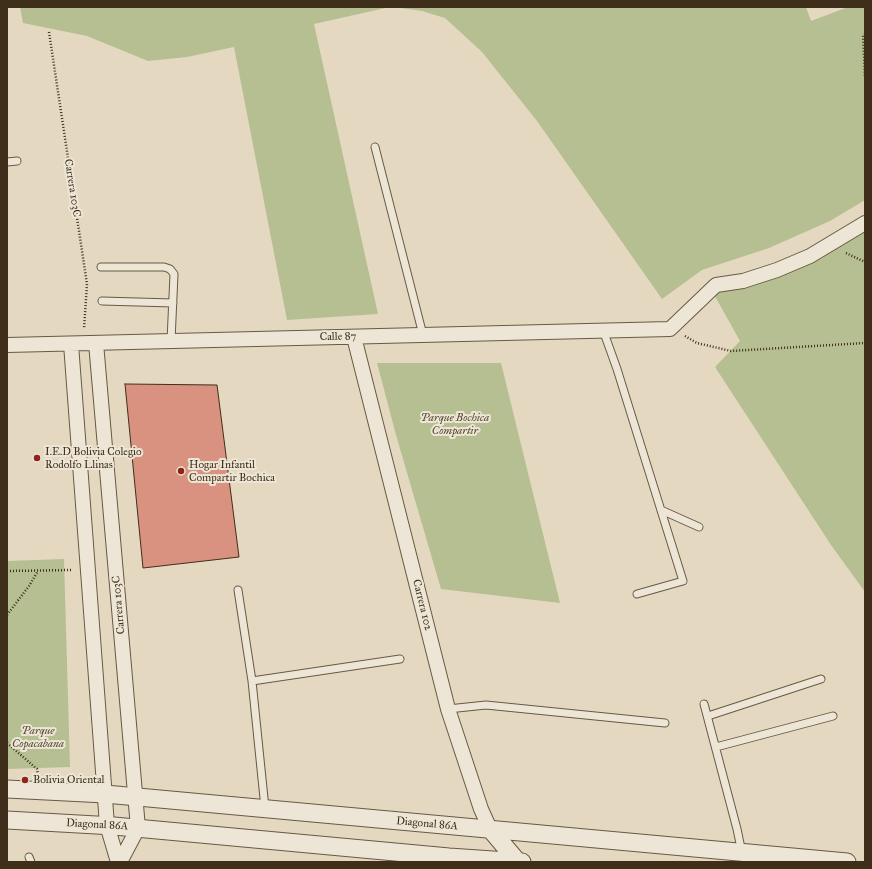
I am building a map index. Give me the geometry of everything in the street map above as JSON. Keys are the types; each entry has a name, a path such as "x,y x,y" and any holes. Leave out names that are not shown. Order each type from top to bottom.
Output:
{"street":[{"path":"670,329 716,285 743,281 777,270 810,256 865,223"},
{"name":"Calle 87","path":"7,345 670,329"},
{"name":"Carrera 102","path":"354,337 448,709 481,809 490,829 519,862"},
{"path":"83,344 88,569 107,825 119,862"},
{"name":"Carrera 103C","path":"83,344 138,828"},
{"name":"Diagonal 86A","path":"7,790 105,794 847,862"},
{"name":"Diagonal 86A","path":"7,820 107,825 449,857 519,862"},
{"path":"119,862 138,828"}],"lane":[{"path":"375,147 423,335"},
{"path":"7,162 17,162"},
{"path":"101,267 164,267 170,269 174,274 171,341"},
{"path":"102,302 173,303"},
{"path":"603,330 617,369 682,581 637,594"},
{"path":"661,510 699,527"},
{"path":"238,590 252,681 265,809"},
{"path":"252,681 400,659"},
{"path":"708,716 821,679"},
{"path":"704,704 742,853"},
{"path":"448,709 486,705 665,723"},
{"path":"716,747 833,716"}],"path":[{"name":"Carrera 103C","path":"49,32 87,284 83,344"},
{"path":"864,34 865,78"},
{"path":"670,329 697,343 731,351 865,343"},
{"path":"7,571 88,569"},
{"path":"7,615 29,586 38,570"},
{"path":"7,743 37,768 39,781"}],"green space":[{"path":"20,7 390,7 314,24 378,314 287,320 234,47 187,57 148,61 87,36 23,23"},
{"path":"394,7 806,7 811,21 848,7 865,7 865,200 830,221 769,248 702,270 662,299 537,121 482,52 445,18 422,11"},
{"path":"865,227 865,592 831,545 715,367 740,341 712,291 823,258 831,245"},
{"name":"Parque Bochica Compartir","path":"377,363 501,363 560,603 441,589 396,435"},
{"name":"Parque Copacabana","path":"64,559 70,767 7,769 7,561"}],"building":[{"name":"Hogar Infantil Compartir Bochica","path":"125,384 217,385 239,557 143,568"}],"place":[{"name":"I.E.D Bolivia Colegio Rodolfo Llinas","path":"37,458"},
{"name":"Hogar Infantil Compartir Bochica","path":"181,471"},
{"name":"Bolivia Oriental","path":"25,780"}]}
